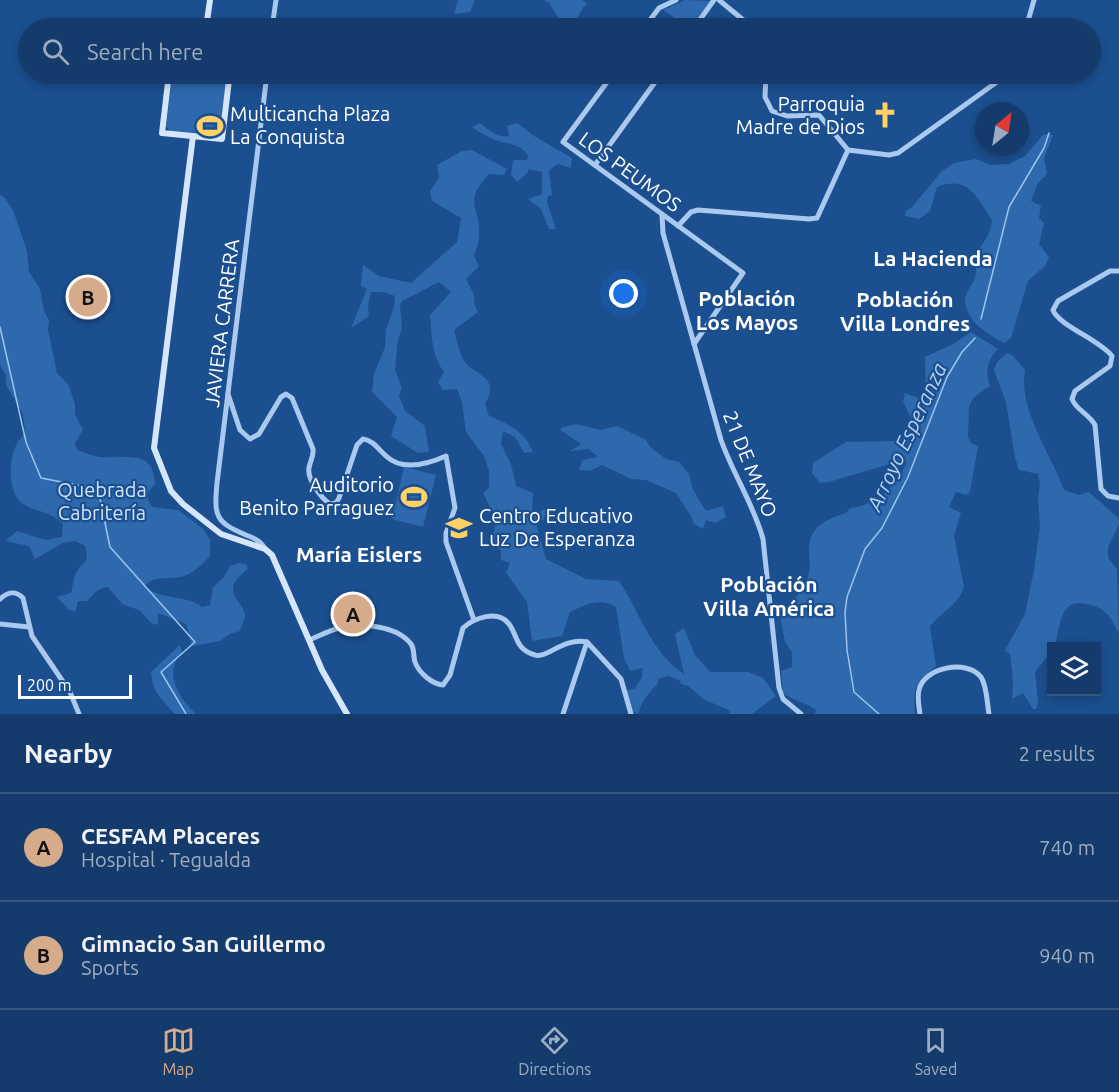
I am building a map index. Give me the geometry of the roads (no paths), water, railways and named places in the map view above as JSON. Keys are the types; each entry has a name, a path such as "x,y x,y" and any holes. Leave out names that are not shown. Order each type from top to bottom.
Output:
{"main road":[{"path":"207,18 210,0"},
{"path":"168,84 162,133 222,139 229,84"},
{"path":"193,136 157,407 154,448 164,477 176,498 227,537 265,549 272,555 322,670 347,714"},
{"path":"242,533 244,542"}],"street":[{"path":"273,18 276,0"},
{"path":"652,18 659,8 676,0"},
{"path":"701,18 714,0"},
{"path":"719,0 741,18"},
{"path":"1029,18 1034,0"},
{"name":"JAVIERA CARRERA","path":"265,549 258,541 220,522 217,514 217,490 266,84"},
{"name":"LOS PEUMOS","path":"606,84 563,142 743,273 699,335"},
{"path":"595,165 654,84"},
{"path":"766,84 765,97 772,111 787,116 819,115 848,150 889,155 898,153 994,84"},
{"path":"678,226 691,212 698,210 817,218 848,150"},
{"name":"21 DE MAYO","path":"663,214 662,230 711,407 728,460 755,516 763,539 779,688 783,699 801,714"},
{"path":"662,223 668,219"},
{"path":"1119,271 1110,271 1058,301 1053,310 1057,317 1097,343 1112,356 1110,366 1077,389 1072,397 1075,405 1090,417 1095,425 1101,489 1108,496 1119,498"},
{"path":"690,331 699,335 694,344"},
{"path":"228,394 240,430 250,439 259,434 281,397 286,394 292,398 314,449 308,469 309,475 323,499 330,504 336,503 339,498 357,445 363,439 368,440 391,461 405,465 425,464 446,456 455,508 446,533 446,542 474,620"},
{"path":"0,598 11,592 21,595 25,601 29,627 36,643 70,692 79,714"},
{"path":"309,640 340,628 392,630 410,643 418,667 430,681 443,685 450,675 463,628 474,620 488,616 506,620 517,642 535,655 543,655 566,642 587,642 621,680 631,714"},
{"path":"0,624 29,627"},
{"path":"563,714 587,642"},
{"path":"582,655 589,651 597,651"},
{"path":"920,714 919,690 925,679 943,670 961,666 970,668 982,678 989,714"}],"waterway":[{"name":"Arroyo Esperanza","path":"981,319 1009,207 1044,148 1049,133"},
{"name":"Quebrada Cabritería","path":"0,327 26,442 41,478 98,489 110,547 195,642 161,672 186,714"},
{"name":"Arroyo Esperanza","path":"879,714 854,692 847,650 845,612 847,597 865,549 882,528 908,477 947,377 962,352 975,338"}],"place":[{"name":"Parroquia Madre de Dios","path":"885,115"},
{"name":"Multicancha Plaza La Conquista","path":"210,126"},
{"name":"Gimnacio San Guillermo","path":"88,297"},
{"name":"Auditorio Benito Parraguez","path":"414,497"},
{"name":"Centro Educativo Luz De Esperanza","path":"459,528"},
{"name":"CESFAM Placeres","path":"353,614"}],"district":[{"name":"La Hacienda","path":"933,259"},
{"name":"Población Los Mayos","path":"747,311"},
{"name":"Población Villa Londres","path":"905,312"},
{"name":"María Eislers","path":"359,555"},
{"name":"Población Villa América","path":"769,597"}]}
